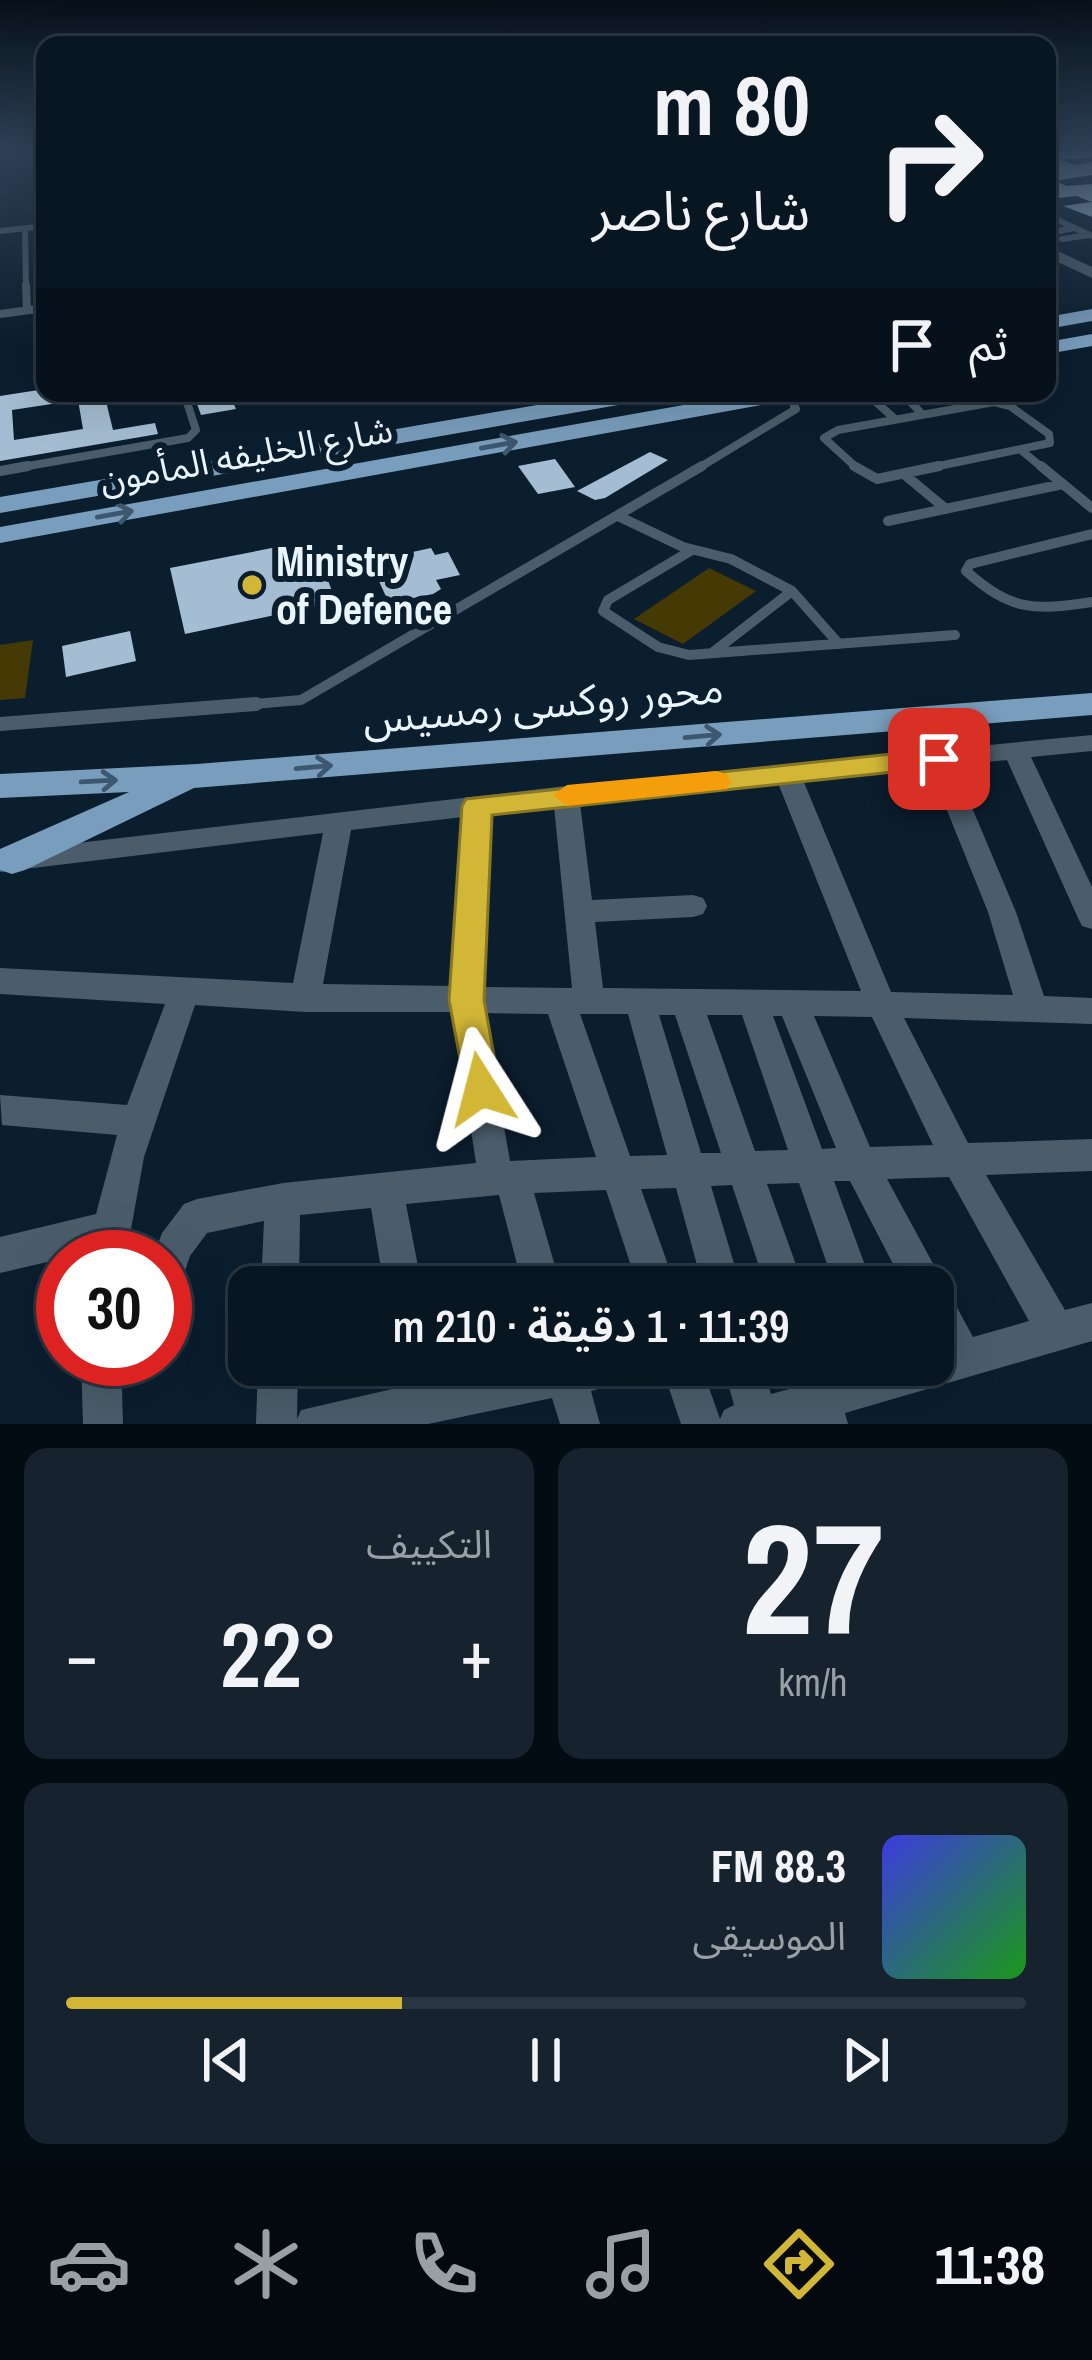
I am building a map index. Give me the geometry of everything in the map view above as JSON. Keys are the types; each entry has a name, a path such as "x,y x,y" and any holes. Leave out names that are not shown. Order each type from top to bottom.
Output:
{"main road":[{"path":"1056,322 1086,320"},
{"path":"1056,346 1092,340"},
{"name":"شارع الخليفه المأمون","path":"0,505 595,402"},
{"name":"شارع الخليفه المأمون","path":"0,535 687,402"},
{"name":"محور روكسى رمسيس","path":"0,786 197,776 1092,704"},
{"path":"4,863 197,776"}],"street":[{"path":"1056,235 1092,254"},
{"path":"1056,235 1092,273"},
{"path":"4,863 566,796 1092,743"},
{"path":"1016,752 1092,918"},
{"path":"939,759 1002,912 1032,1008"},
{"path":"788,775 880,1001 956,1156 1074,1327 954,1361"},
{"path":"566,796 579,912 574,999 650,1266"},
{"path":"477,806 466,1000 504,1177 535,1266"},
{"path":"305,999 339,822"},
{"path":"579,912 693,906"},
{"path":"0,981 184,996 880,1001 1092,1011"},
{"path":"112,1230 139,1121 184,996"},
{"path":"640,1001 716,1266"},
{"path":"792,1002 859,1162 915,1266"},
{"path":"687,1003 777,1266"},
{"path":"753,1003 847,1266"},
{"path":"2,1110 139,1121"},
{"path":"189,1230 197,1217 283,1200 504,1177 956,1156 1092,1155"},
{"path":"386,1192 399,1266"},
{"path":"281,1266 283,1200"},
{"path":"0,1255 36,1251"},
{"path":"954,1342 963,1359"},
{"path":"102,1386 103,1424"},
{"path":"276,1424 277,1386"},
{"path":"315,1424 418,1386"},
{"path":"569,1386 580,1424"},
{"path":"688,1386 701,1424"},
{"path":"745,1386 748,1421 820,1396"}],"lane":[{"path":"1056,235 1092,222"},
{"path":"0,231 36,227"},
{"path":"25,228 27,309"},
{"path":"1056,235 1091,235"},
{"path":"1056,235 1091,235"},
{"path":"0,314 36,308"},
{"path":"0,472 188,438 196,430 187,402"},
{"path":"0,724 301,700 792,412 796,402"},
{"path":"876,402 895,419"},
{"path":"911,402 922,414"},
{"path":"986,402 1003,404 1051,439 1045,446 1022,451 905,475 870,477 824,438 838,430 895,419 986,402"},
{"path":"1022,451 1092,508"},
{"path":"905,475 946,509"},
{"path":"888,521 1063,484"},
{"path":"618,516 692,550 731,559 792,591 839,644"},
{"path":"1092,534 970,565 966,572 1003,602 1022,610 1092,602"},
{"path":"692,550 608,599 602,611 667,650 711,654 955,635"},
{"path":"711,654 792,591"}],"shaded area":[{"path":"709,568 756,591 683,644 634,619"},
{"path":"33,640 25,698 0,700 0,645"}],"building":[{"path":"36,390 36,402 65,402 12,410 14,440 83,429 78,402 106,402 113,430 155,423 158,434 0,461 0,396"},
{"path":"196,402 233,402 236,409 201,415"},
{"path":"650,452 668,460 605,498 595,500 577,491"},
{"path":"555,459 575,487 538,494 518,466"},
{"name":"Ministry of Defence","path":"313,540 336,602 185,634 170,568"},
{"path":"431,548 435,555 448,552 460,575 436,580 441,589 433,594 389,603 372,566 388,563 385,558"},
{"path":"130,631 136,661 66,677 62,646"}],"slow traffic":[{"path":"567,795 716,782"}],"place":[{"name":"Ministry of Defence","path":"252,585"}],"route":[{"path":"481,1089 466,1000 477,806 939,759"}]}
